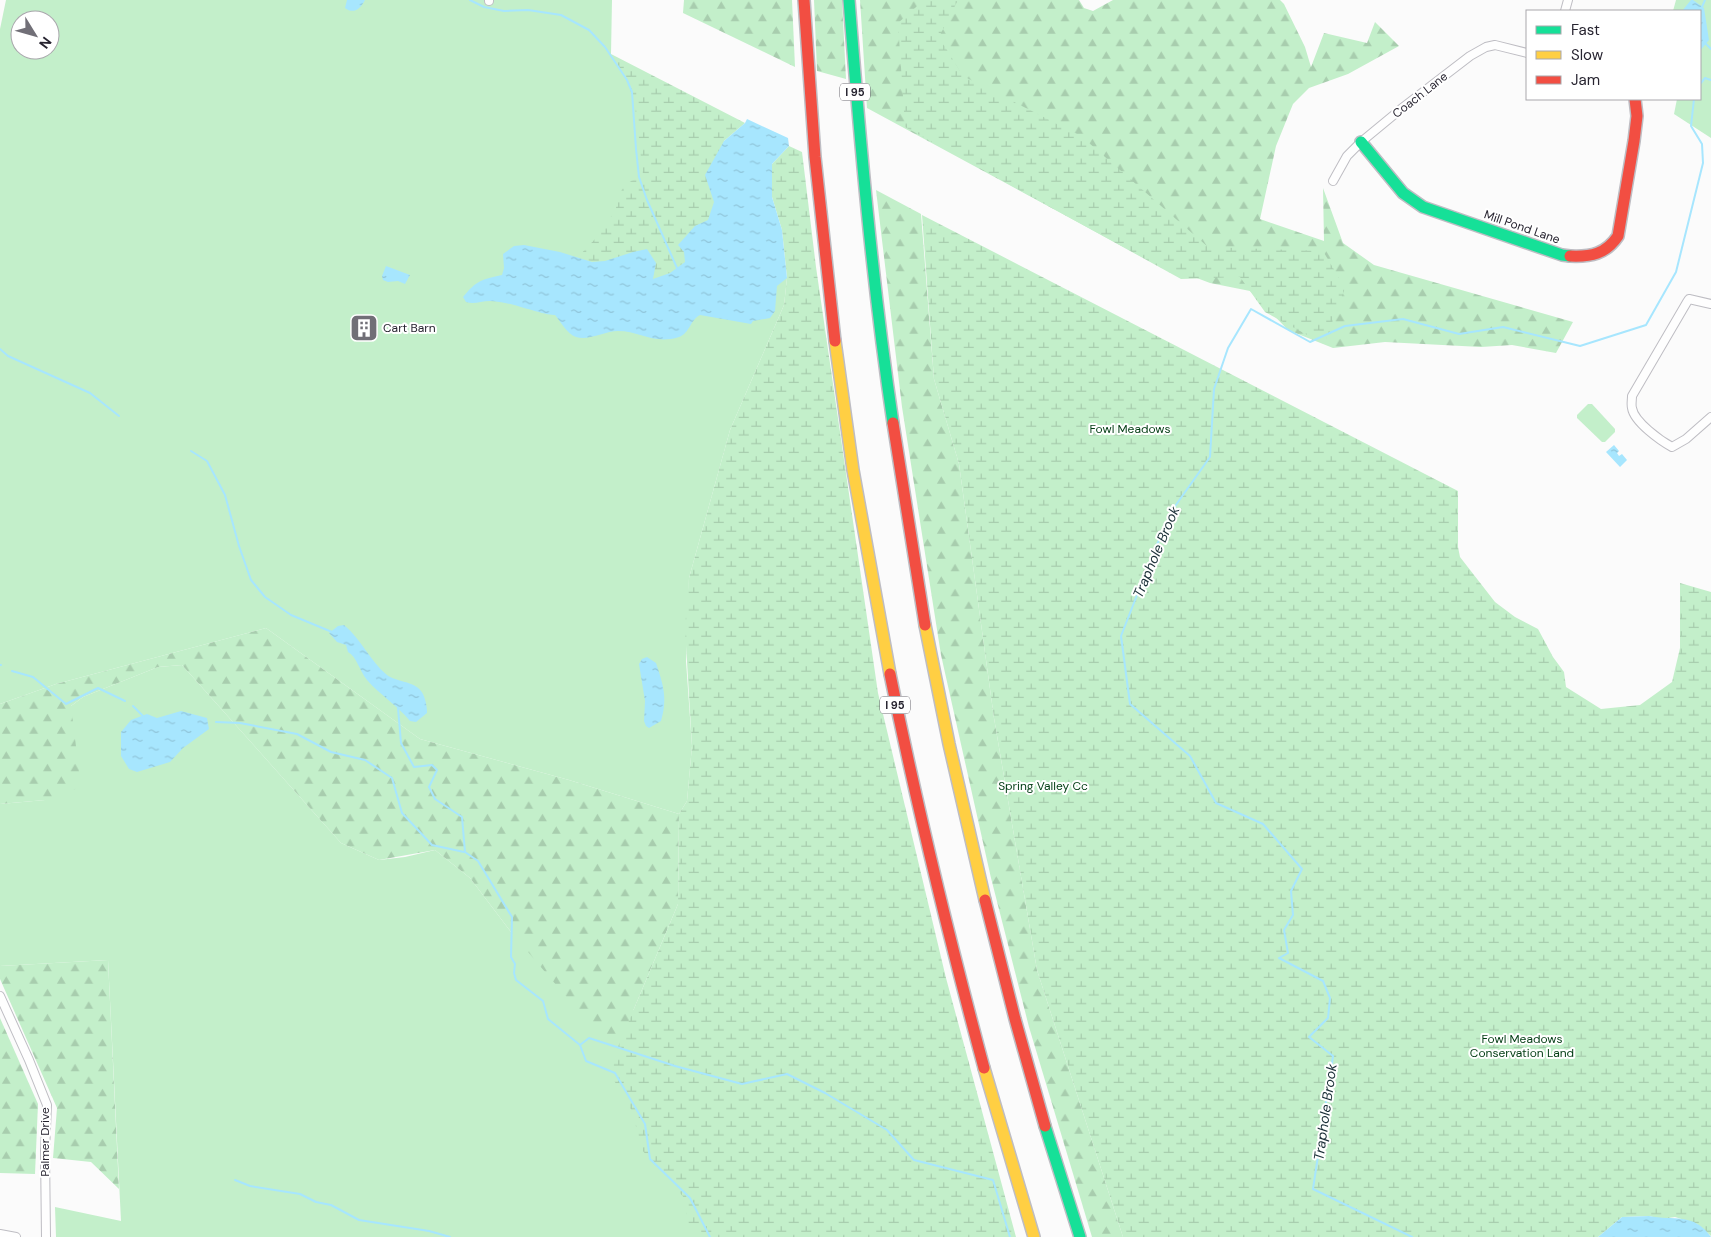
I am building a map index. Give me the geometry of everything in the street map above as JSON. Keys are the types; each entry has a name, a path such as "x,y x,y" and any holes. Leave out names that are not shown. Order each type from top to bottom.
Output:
{"main road":[{"name":"I 95","path":"804,0 816,160 832,311 848,432 878,618 914,795 952,952 994,1109 1034,1237"},
{"name":"I 95","path":"849,0 860,149 876,300 898,470 922,612 954,770 989,919 1031,1075 1080,1237"},
{"name":"Mill Pond Lane","path":"1361,142 1403,193 1423,207 1562,255 1582,258 1596,256 1614,244 1618,236 1634,141 1637,116 1635,100"}],"street":[{"name":"Coach Lane","path":"1333,181 1347,156 1361,142 1470,56 1486,47 1495,45 1526,53"},
{"path":"1711,304 1693,299 1687,302 1632,396 1634,415 1662,442 1672,447 1693,434 1711,417"},
{"name":"Palmer Drive","path":"0,996 47,1105 45,1151 46,1237"},
{"path":"0,1234 16,1237"}],"green space":[{"path":"6,0 612,0 611,54 787,278 784,305 730,430 689,578 686,661 692,746 687,801 679,814 569,780 420,739 266,628 56,684 0,704 0,29"},
{"path":"684,0 792,0 795,67 683,13"},
{"path":"814,0 842,0 846,79 817,71"},
{"path":"860,0 1079,0 1084,8 1093,11 1113,0 1280,0 1284,4 1305,47 1311,67 1324,33 1367,43 1375,22 1399,46 1348,74 1309,88 1293,104 1276,146 1260,219 1324,241 1323,188 1343,243 1374,265 1573,322 1556,353 1512,345 1481,347 1385,342 1333,348 1288,330 1250,291 1210,283 1144,258 867,108"},
{"path":"924,0 958,0 939,37 963,76 1081,136 1208,247 1323,251 1345,288 1324,344 1265,312 1240,277 1181,279 905,127 898,23"},
{"path":"1676,0 1711,0 1711,138 1674,114 1677,100 1701,100 1701,10 1673,10"},
{"path":"611,54 745,123 724,141 714,202 708,220 695,226 684,252 685,262 670,273 653,279 633,252 599,261 577,258 595,239 615,211 623,186 643,174 634,98"},
{"path":"789,146 802,152 816,267 878,693 946,978 1016,1237 706,1237 687,1228 686,1200 642,1150 632,1111 612,1077 615,1054 678,904 679,814 687,801 692,746 685,628 689,578 730,430 784,305 787,278 782,230 772,197 772,164"},
{"path":"876,190 921,214 934,379 959,464 994,718 1037,970 1123,1237 1092,1237 1029,1027 991,878 941,655 902,407"},
{"name":"Fowl Meadows Conservation Land","path":"922,215 1458,491 1458,547 1460,557 1495,602 1515,617 1538,629 1553,657 1564,672 1566,687 1601,709 1640,705 1672,682 1680,648 1680,583 1711,592 1711,1236 1697,1224 1675,1217 1662,1219 1649,1216 1622,1217 1598,1237 1123,1237 1037,970 994,718 959,464 934,379"},
{"path":"1588,404 1592,404 1615,429 1615,432 1605,442 1602,442 1577,418 1577,415"},
{"path":"266,628 420,739 569,780 679,814 678,904 615,1054 511,932 470,878 435,850 379,860 341,843 182,665 158,667 83,697 71,706 81,787 45,800 0,804 0,704 56,684"},
{"path":"182,665 341,843 379,860 405,857 435,850 470,878 511,932 990,1237 56,1237 55,1207 121,1221 108,960 0,966 0,804 45,800 71,706 83,697 158,667"},
{"path":"108,960 119,1189 91,1162 53,1158 57,1108 0,979 0,966"},
{"path":"0,1018 38,1104 35,1174 0,1173"}],"water":[{"path":"347,0 365,0 359,8 351,11 345,8"},
{"path":"1691,0 1704,8 1709,40 1701,50 1701,10 1683,10"},
{"path":"747,119 788,138 789,146 772,164 772,197 782,230 787,278 777,286 775,311 770,318 753,321 751,324 700,315 683,335 670,339 655,339 618,331 581,338 576,337 564,328 555,315 498,302 466,302 463,297 476,284 502,275 504,268 503,254 514,246 524,245 560,252 592,262 605,261 647,249 656,263 653,279 670,273 685,262 684,252 678,245 695,226 708,220 714,202 705,175 724,141 745,123"},
{"path":"386,266 410,275 405,284 398,281 388,282 383,280 382,276"},
{"path":"1614,445 1619,451 1617,453 1619,456 1622,454 1627,460 1620,467 1606,452"},
{"path":"344,625 387,675 410,683 421,691 426,701 427,713 416,722 410,721 367,680 354,657 348,652 346,645 337,642 329,633 338,626"},
{"path":"647,657 656,663 663,685 664,698 661,721 649,728 644,721 645,701 639,664 642,659"},
{"path":"181,711 207,718 209,729 183,748 170,762 137,772 129,769 121,756 121,732 131,720 147,714 157,718"},
{"path":"1649,1216 1690,1221 1698,1224 1711,1237 1598,1237 1622,1217"}],"waterway":[{"path":"470,0 484,7 504,11 528,10 561,15 589,30 605,47 627,80 632,92 639,177 677,268"},
{"name":"Traphole Brook","path":"1702,7 1705,0"},
{"name":"Traphole Brook","path":"1704,42 1711,49"},
{"name":"Traphole Brook","path":"1701,83 1705,78 1711,80"},
{"name":"Traphole Brook","path":"1412,1237 1313,1189 1333,1056 1309,1037 1328,1018 1330,998 1323,981 1279,958 1288,953 1284,930 1293,915 1291,891 1302,869 1263,824 1216,803 1190,756 1130,704 1121,636 1155,549 1173,509 1210,457 1214,389 1228,348 1251,309 1310,342 1345,326 1403,319 1459,334 1503,327 1580,346 1646,325 1676,272 1703,163 1702,144 1691,126 1694,100"},
{"path":"0,349 8,356 90,393 119,416"},
{"path":"191,451 207,461 225,495 239,546 251,580 265,597 291,615 332,632"},
{"path":"12,671 33,677 66,704 98,688 125,701"},
{"path":"133,706 144,717"},
{"path":"398,708 401,743 414,767 432,765 437,770 429,787 435,799 462,817 465,852 478,861 512,917 511,957 515,964 514,973 516,980 543,1001 548,1019 580,1045 586,1061 615,1073 645,1124 650,1159 690,1198 710,1237"},
{"path":"216,722 240,723 297,734 331,752 365,760 392,778 402,813 432,845 464,852"},
{"path":"580,1045 589,1038 675,1066 742,1084 787,1074 825,1093 887,1130 914,1160 993,1180 1010,1237"},
{"path":"235,1180 250,1186 300,1194 316,1202 331,1205 359,1220 429,1231 450,1237"}],"traffic: fast":[{"path":"849,0 867,212 893,423"},
{"path":"1361,142 1403,193 1423,207 1562,255 1570,256"},
{"path":"1045,1126 1080,1237"}],"traffic: slow":[{"path":"835,341 853,470 890,674"},
{"path":"925,625 949,744 985,900"},
{"path":"984,1068 1034,1237"}],"traffic: jam":[{"path":"804,0 815,157 835,341"},
{"path":"1570,256 1585,256 1603,251 1618,236 1634,141 1637,116 1635,100"},
{"path":"893,423 925,625"},
{"path":"890,674 934,872 984,1068"},
{"path":"985,900 1015,1019 1045,1126"}],"place":[{"name":"Cart Barn","path":"364,328"}],"park label":[{"name":"Fowl Meadows","path":"1130,429"},
{"name":"Spring Valley Cc","path":"1043,786"}]}
